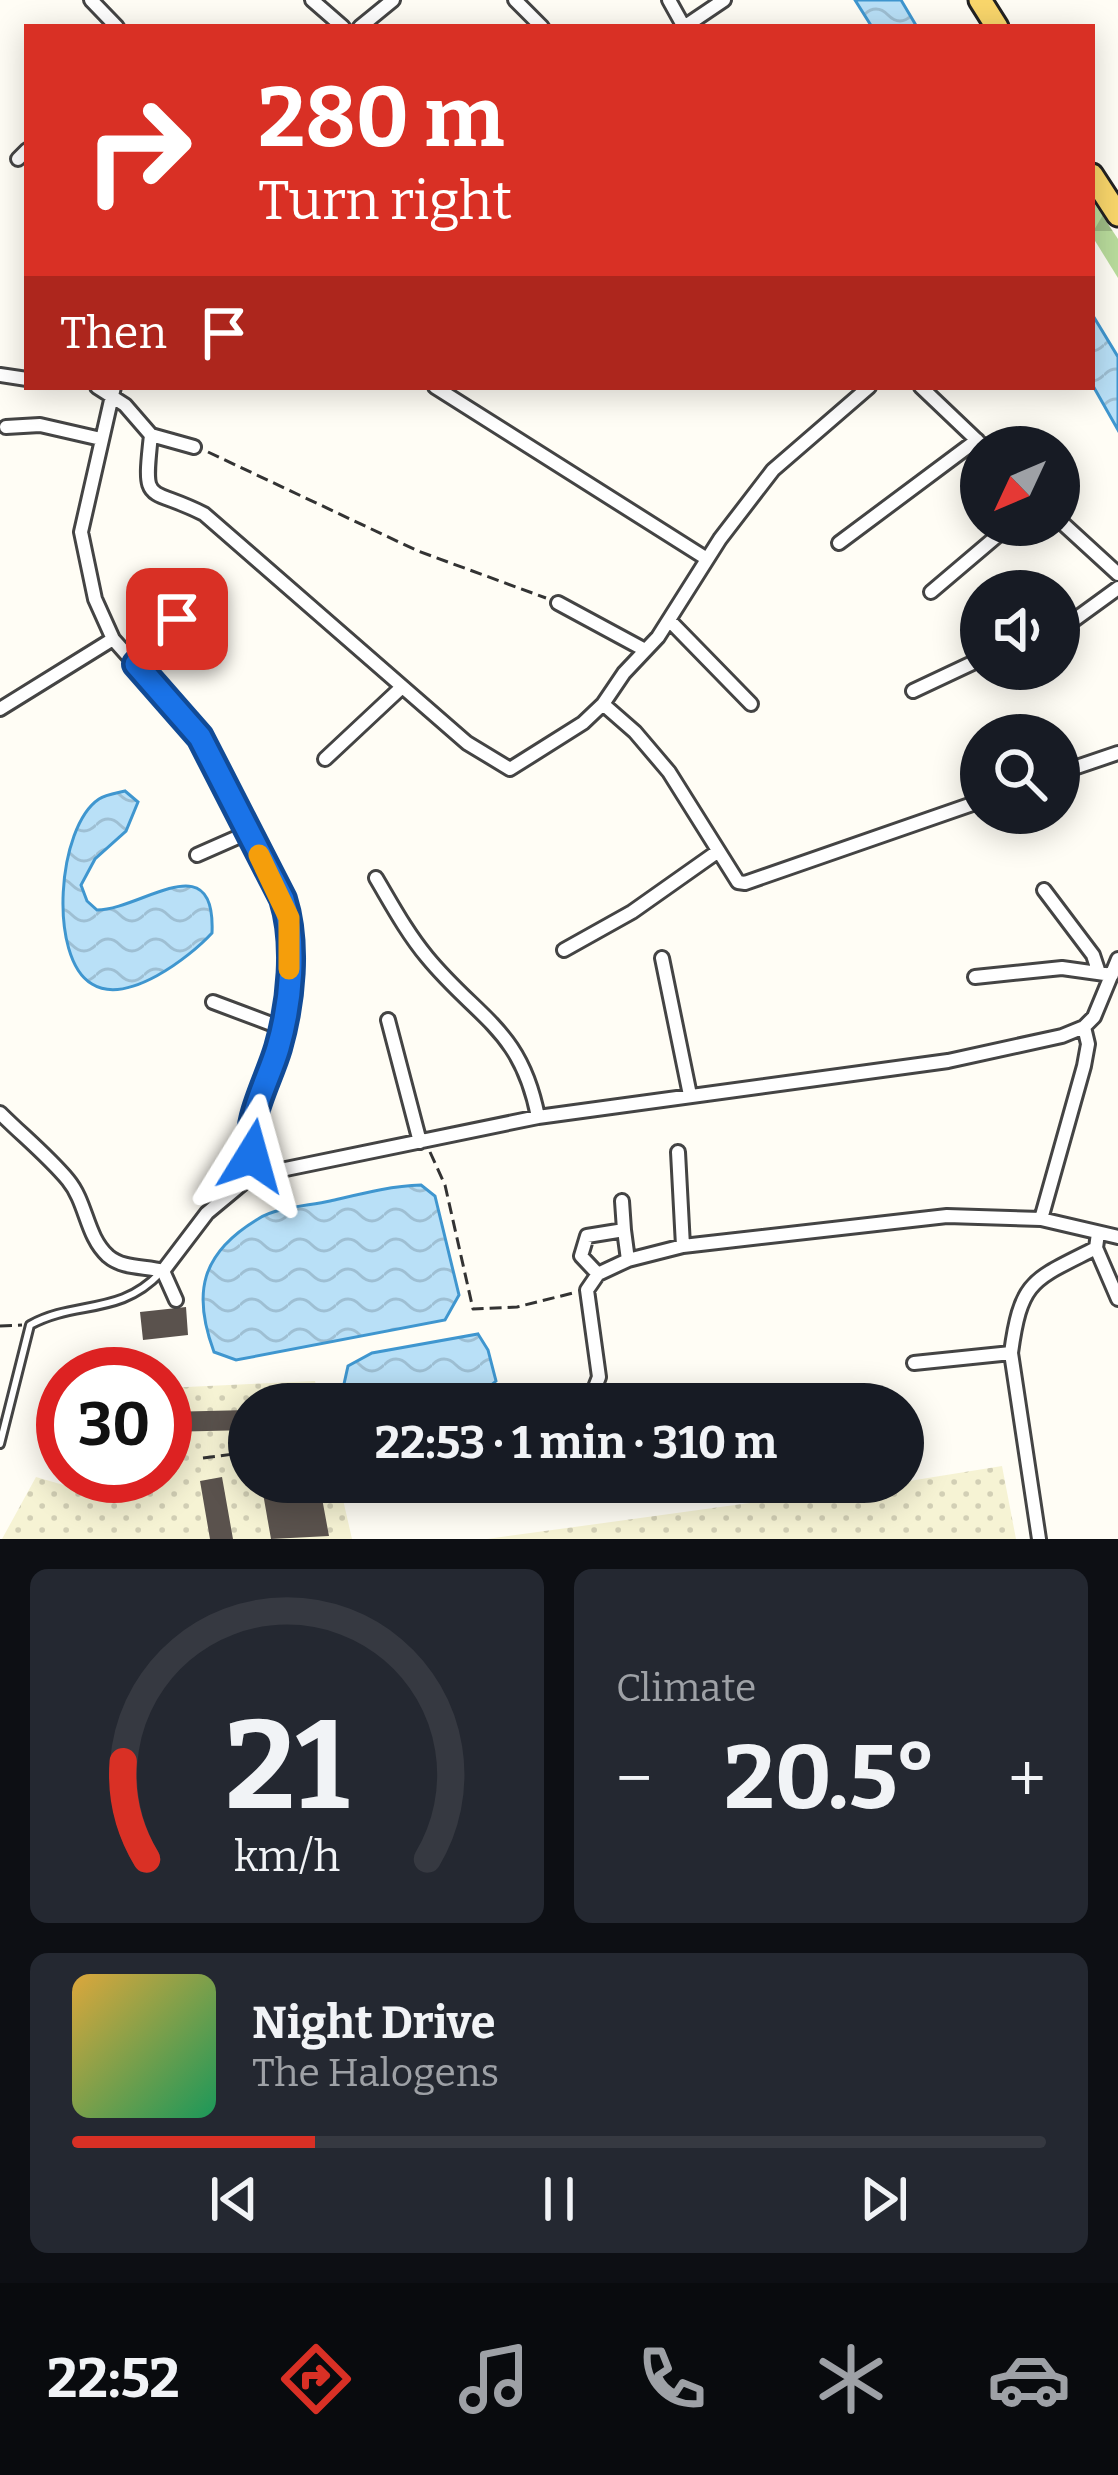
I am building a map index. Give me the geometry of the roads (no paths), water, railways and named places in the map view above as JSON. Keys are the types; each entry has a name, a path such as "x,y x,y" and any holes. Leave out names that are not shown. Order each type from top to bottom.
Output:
{"main road":[{"path":"1095,180 1118,215"}],"street":[{"path":"91,0 114,24"},
{"path":"312,0 340,24"},
{"path":"364,24 393,0"},
{"path":"515,0 539,24"},
{"path":"688,24 724,0"},
{"path":"440,390 707,560"},
{"path":"151,435 146,484 151,492 216,524 467,743 510,769 583,723 603,704 669,620 773,470 865,390"},
{"path":"924,390 962,426"},
{"path":"113,392 151,435 194,447"},
{"path":"113,392 81,532 95,599 113,639 200,737 289,918 282,1028 252,1125 250,1146 261,1168"},
{"path":"6,427 40,425 101,439"},
{"path":"839,542 960,457"},
{"path":"1080,539 1118,574"},
{"path":"931,592 985,546"},
{"path":"1080,616 1118,588"},
{"path":"558,603 645,650"},
{"path":"136,664 177,619"},
{"path":"669,620 752,704"},
{"path":"0,709 113,639"},
{"path":"914,691 960,669"},
{"path":"325,759 402,687"},
{"path":"603,704 635,731 669,772 730,874 745,883 960,808"},
{"path":"1080,766 1118,753"},
{"path":"197,855 248,833"},
{"path":"564,950 632,912 717,852"},
{"path":"376,878 421,950 494,1023 518,1056 531,1080 538,1117"},
{"path":"1044,890 1105,974"},
{"path":"662,958 690,1095"},
{"path":"261,1168 276,1171 538,1117 948,1060 1041,1042 1084,1027 1100,1007 1105,974 1118,959"},
{"path":"975,977 1062,968 1105,974"},
{"path":"213,1002 282,1028"},
{"path":"388,1020 420,1142"},
{"path":"1042,1219 1084,1066 1088,1044 1084,1027"},
{"path":"0,1113 69,1181 94,1238 108,1256 122,1264 163,1271"},
{"path":"678,1153 683,1246"},
{"path":"163,1271 207,1213 261,1168"},
{"path":"622,1201 628,1260"},
{"path":"598,1383 587,1290 598,1274 628,1260 683,1246 946,1216 1042,1219 1097,1241 1118,1299"},
{"path":"598,1274 581,1256 587,1236 623,1230"},
{"path":"1039,1539 1011,1353 1024,1293 1037,1278 1097,1241 1118,1237"},
{"path":"163,1271 176,1300"},
{"path":"914,1363 1011,1353"}],"lane":[{"path":"0,1444 30,1325 44,1317 128,1298 163,1271"}],"water":[{"path":"855,0 901,0 915,24 870,24"},
{"path":"1095,319 1118,357 1118,430 1095,389"},
{"path":"125,791 138,802 126,831 95,859 81,885 87,901 97,910 189,886 202,891 210,906 212,933 157,976 122,989 106,989 92,984 78,970 69,948 63,892 74,836 85,814 99,799"},
{"path":"421,1185 435,1196 459,1295 445,1320 236,1360 214,1352 204,1311 206,1276 213,1260 239,1232 283,1209"},
{"path":"478,1334 488,1350 496,1381 344,1383 348,1366 372,1353"}]}
